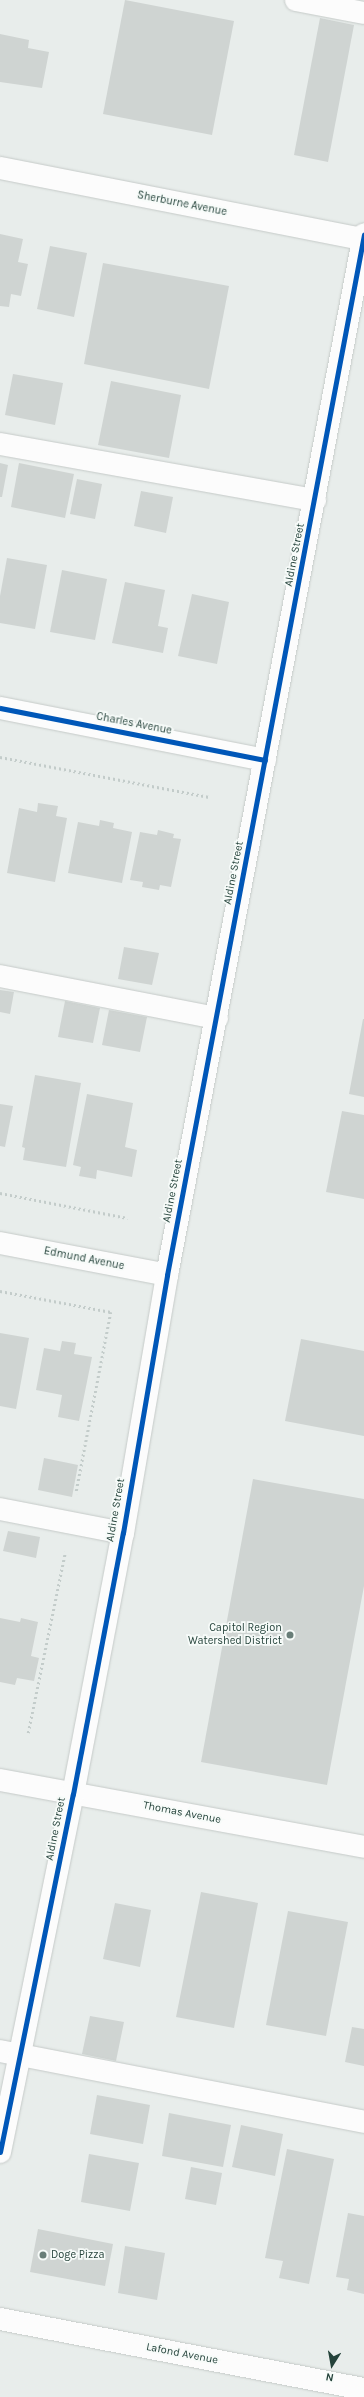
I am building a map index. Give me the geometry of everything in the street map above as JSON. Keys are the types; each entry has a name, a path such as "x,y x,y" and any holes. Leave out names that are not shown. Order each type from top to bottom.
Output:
{"street":[{"path":"296,0 364,13"},
{"name":"Sherburne Avenue","path":"0,168 364,237"},
{"name":"Aldine Street","path":"0,2152 22,2055 73,1794 122,1533 167,1275 217,1018 364,237"},
{"path":"0,444 315,500"},
{"name":"Charles Avenue","path":"0,708 265,760"},
{"path":"0,976 217,1018"},
{"name":"Edmund Avenue","path":"0,1243 167,1275"},
{"path":"0,1509 122,1533"},
{"name":"Thomas Avenue","path":"0,1780 364,1847"},
{"path":"0,2051 364,2122"},
{"name":"Lafond Avenue","path":"0,2319 364,2389"}],"path":[{"path":"0,757 209,797"},
{"path":"0,1193 128,1218"},
{"path":"0,1291 110,1312 28,1733"}],"building":[{"path":"125,0 234,21 212,135 103,114"},
{"path":"320,18 354,25 328,162 294,155"},
{"path":"0,34 29,40 28,48 49,52 42,88 0,82"},
{"path":"0,234 23,239 18,262 28,264 21,296 11,294 9,307 0,306"},
{"path":"50,246 87,253 74,317 37,309"},
{"path":"103,263 229,286 209,389 84,364"},
{"path":"13,374 63,383 55,425 5,415"},
{"path":"111,381 181,395 169,458 98,445"},
{"path":"0,463 8,465 2,497 0,497"},
{"path":"19,463 74,474 65,518 11,507"},
{"path":"77,479 102,484 95,519 70,514"},
{"path":"141,491 173,497 166,533 134,526"},
{"path":"7,558 47,565 35,629 0,623 0,596"},
{"path":"62,570 107,579 95,640 50,632"},
{"path":"125,582 165,590 158,626 168,628 163,653 112,643"},
{"path":"192,594 229,602 217,664 178,656"},
{"path":"38,803 58,806 56,816 67,818 55,882 7,873 19,808 37,812"},
{"path":"100,820 114,823 113,828 132,832 122,883 68,873 78,822 99,826"},
{"path":"158,830 174,834 173,838 181,839 171,887 160,885 159,890 142,887 143,882 130,880 140,832 157,835"},
{"path":"124,947 159,953 152,985 118,979"},
{"path":"0,990 14,992 10,1014 0,1012"},
{"path":"65,1001 100,1008 93,1043 58,1037"},
{"path":"109,1010 147,1017 140,1052 102,1045"},
{"path":"364,1019 364,1097 349,1094"},
{"path":"35,1075 81,1083 66,1167 23,1160 25,1148 22,1147"},
{"path":"87,1094 133,1103 125,1147 137,1150 132,1177 97,1170 96,1179 79,1176 81,1167 73,1165"},
{"path":"0,1104 13,1106 5,1147 0,1146"},
{"path":"342,1111 364,1115 364,1199 326,1192"},
{"path":"0,1333 29,1338 16,1409 0,1406"},
{"path":"301,1339 364,1351 364,1436 285,1421"},
{"path":"62,1341 76,1343 74,1354 92,1357 79,1421 58,1417 62,1395 36,1390 44,1348 60,1351"},
{"path":"44,1458 78,1465 72,1497 38,1490"},
{"name":"Capitol Region Watershed District","path":"253,1479 364,1499 364,1586 327,1785 201,1762"},
{"path":"8,1531 40,1537 36,1558 3,1551"},
{"path":"0,1618 20,1622 21,1618 38,1622 31,1656 39,1658 34,1681 17,1678 15,1685 0,1682"},
{"path":"201,1892 258,1903 234,2028 176,2017"},
{"path":"115,1903 151,1910 140,1967 103,1959"},
{"path":"288,1911 348,1922 326,2036 266,2025"},
{"path":"90,2016 124,2022 116,2061 82,2054"},
{"path":"352,2027 364,2029 364,2066 345,2062"},
{"path":"97,2095 150,2105 143,2144 90,2134"},
{"path":"169,2113 231,2125 223,2167 162,2156"},
{"path":"241,2125 283,2134 275,2176 232,2167"},
{"path":"287,2149 334,2159 309,2284 279,2278 283,2261 265,2258"},
{"path":"89,2154 139,2163 130,2211 81,2202"},
{"path":"191,2167 222,2173 216,2205 185,2199"},
{"path":"348,2213 364,2216 364,2294 347,2290 349,2279 336,2277"},
{"path":"38,2229 113,2244 105,2286 30,2272"},
{"path":"125,2246 165,2253 157,2300 118,2293"}],"cycle path":[{"path":"0,2152 73,1794 123,1533 167,1275 364,234"},
{"path":"0,708 265,760"}],"place":[{"name":"Capitol Region Watershed District","path":"290,1635"},
{"name":"Doge Pizza","path":"43,2255"}]}
